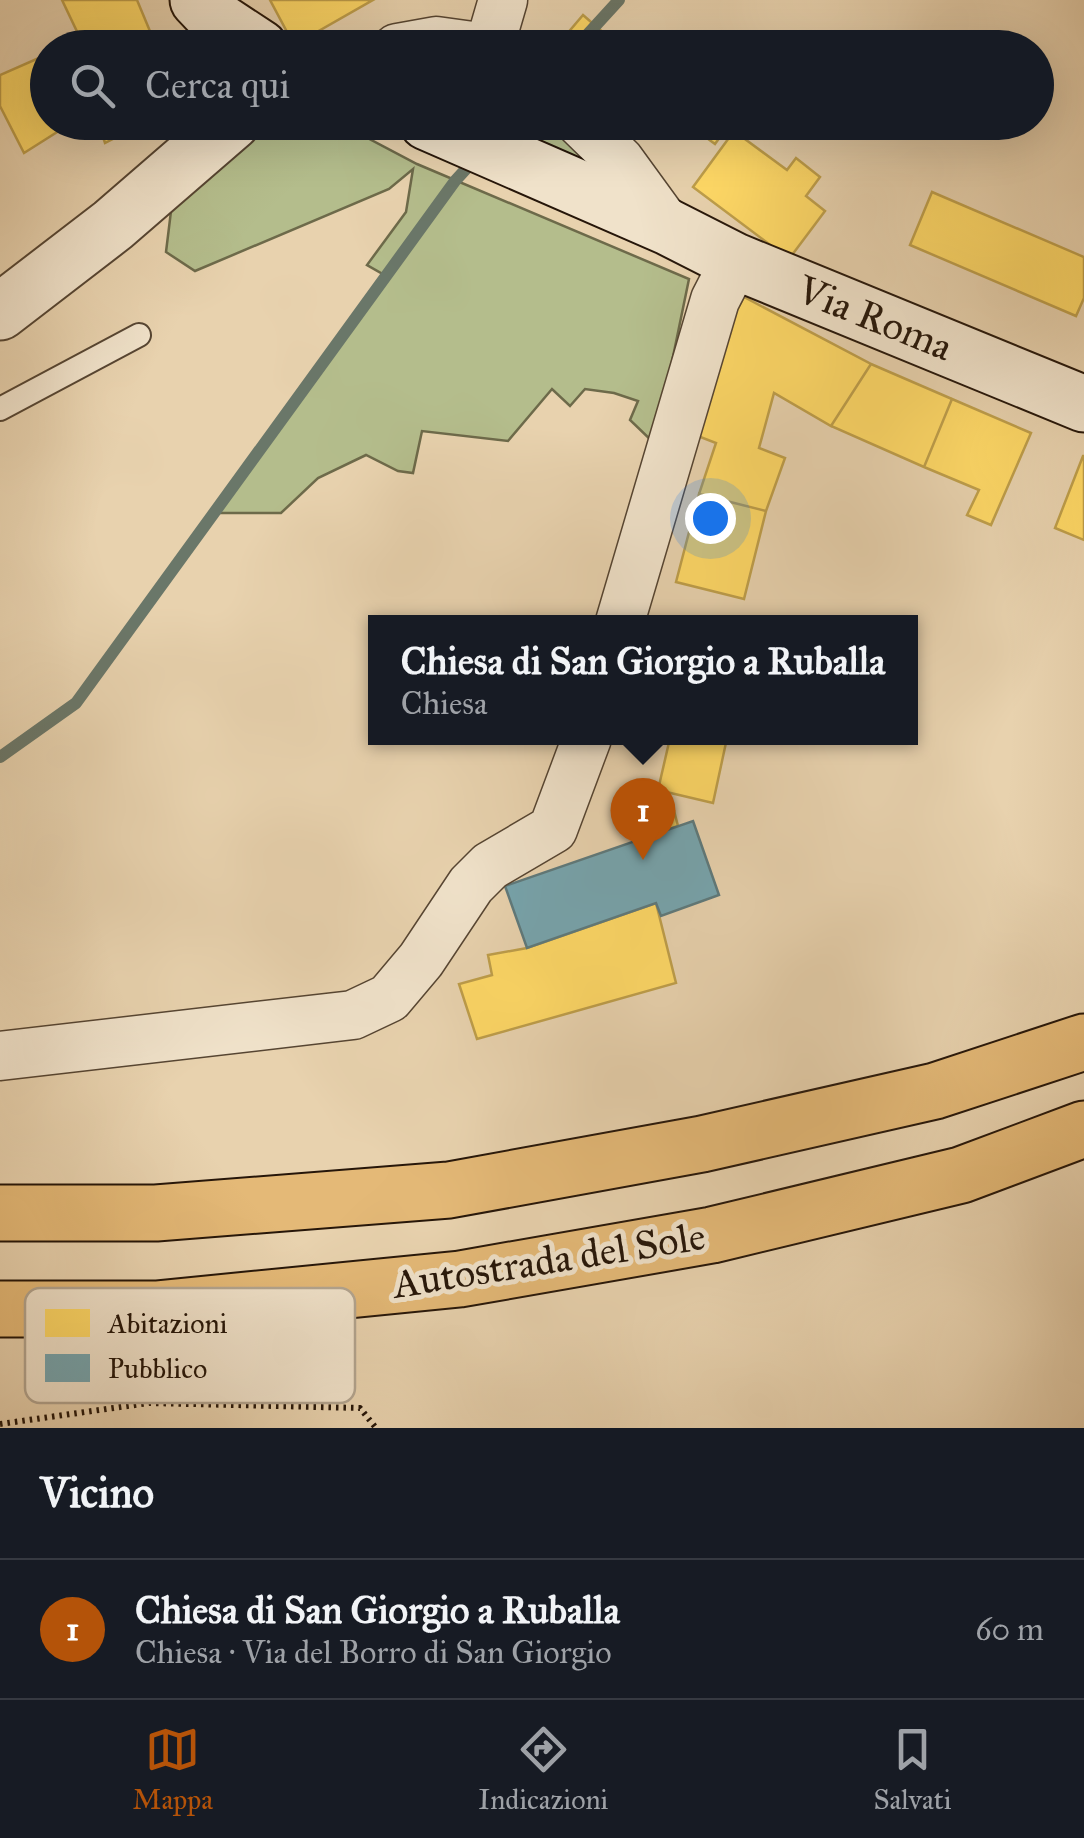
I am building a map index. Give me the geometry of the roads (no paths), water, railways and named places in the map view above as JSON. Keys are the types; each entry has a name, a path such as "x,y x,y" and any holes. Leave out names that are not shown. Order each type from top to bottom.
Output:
{"highway":[{"path":"0,1213 156,1213 448,1190 702,1144 936,1091 1084,1042"},
{"name":"Autostrada del Sole","path":"355,1290 460,1279 731,1230 961,1174 1084,1130"},
{"name":"Autostrada del Sole","path":"0,1309 25,1309"}],"main road":[{"path":"198,0 233,30"},
{"path":"0,312 113,225 211,140"},
{"name":"Via Roma","path":"466,140 668,227 735,261 1084,404"}],"street":[{"path":"494,30 503,0"},
{"name":"Via Roma","path":"598,140 620,161 668,227"},
{"path":"622,615 715,300 735,261"},
{"path":"0,1056 353,1015 388,998 422,960 471,885 490,866 553,829 584,745"}],"lane":[{"path":"0,409 140,335"}],"waterway":[{"path":"592,30 619,0"},
{"path":"0,757 76,703 455,181 476,158"}],"place":[{"name":"Chiesa di San Giorgio a Ruballa","path":"643,860"}]}
